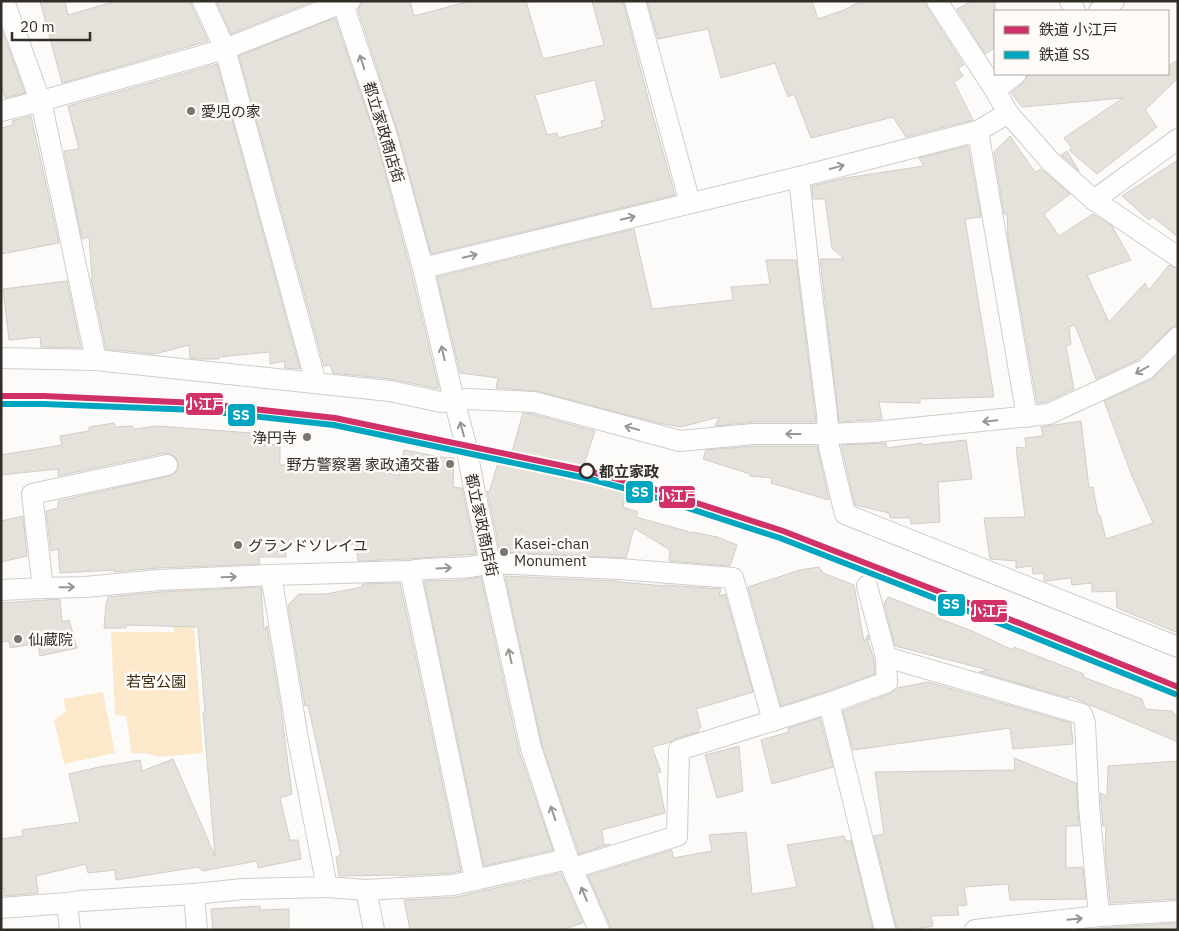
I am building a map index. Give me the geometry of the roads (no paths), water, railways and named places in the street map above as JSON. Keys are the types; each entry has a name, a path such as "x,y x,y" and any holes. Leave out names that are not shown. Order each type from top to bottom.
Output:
{"street":[{"path":"4,1 41,101 96,360"},
{"path":"203,1 225,49 316,383"},
{"path":"635,1 690,203"},
{"path":"937,1 1008,113 1050,161 1094,200 1178,257"},
{"path":"1100,10 1114,1"},
{"path":"1,111 225,49 345,2"},
{"name":"都立家政商店街","path":"345,2 387,136 422,268 466,445 531,748 570,864 599,930"},
{"path":"995,90 1015,75"},
{"path":"422,268 799,177 978,130 1008,113"},
{"path":"978,130 1027,417"},
{"path":"1094,200 1178,140"},
{"path":"799,177 827,414 829,447 845,514 1178,647"},
{"path":"1,358 96,360 390,391 441,402 468,399 534,402 680,441 753,434 874,432 1049,414 1146,369 1178,338"},
{"path":"43,588 32,494 167,465"},
{"path":"1,590 85,587 159,580 410,571 479,566 490,563 619,569 734,578 772,721"},
{"path":"410,571 475,880"},
{"path":"270,575 298,739 327,887"},
{"path":"1,908 243,889 327,887 366,890 453,886 475,880 570,864 677,836 679,750 887,682 886,657 867,586"},
{"path":"886,657 1082,714 1085,724 1089,806 1099,916"},
{"path":"829,702 885,930"},
{"path":"366,890 374,930"},
{"path":"194,894 197,930"},
{"path":"67,903 70,930"},
{"path":"974,930 1099,916 1178,911"}],"rail line":[{"name":"小江戸","path":"1,396 44,396 198,403 335,418 592,472 644,486 783,531 1178,687"},
{"name":"SS","path":"1,404 197,410 334,425 590,479 642,493 780,538 1175,694"}],"place":[{"name":"愛児の家","path":"191,111"},
{"name":"浄円寺","path":"307,437"},
{"name":"野方警察署 家政通交番","path":"450,464"},
{"name":"都立家政","path":"587,471"},
{"name":"グランドソレイユ","path":"238,545"},
{"name":"Kasei-chan Monument","path":"504,552"},
{"name":"仙蔵院","path":"18,639"}],"park label":[{"name":"若宮公園","path":"156,681"}]}
